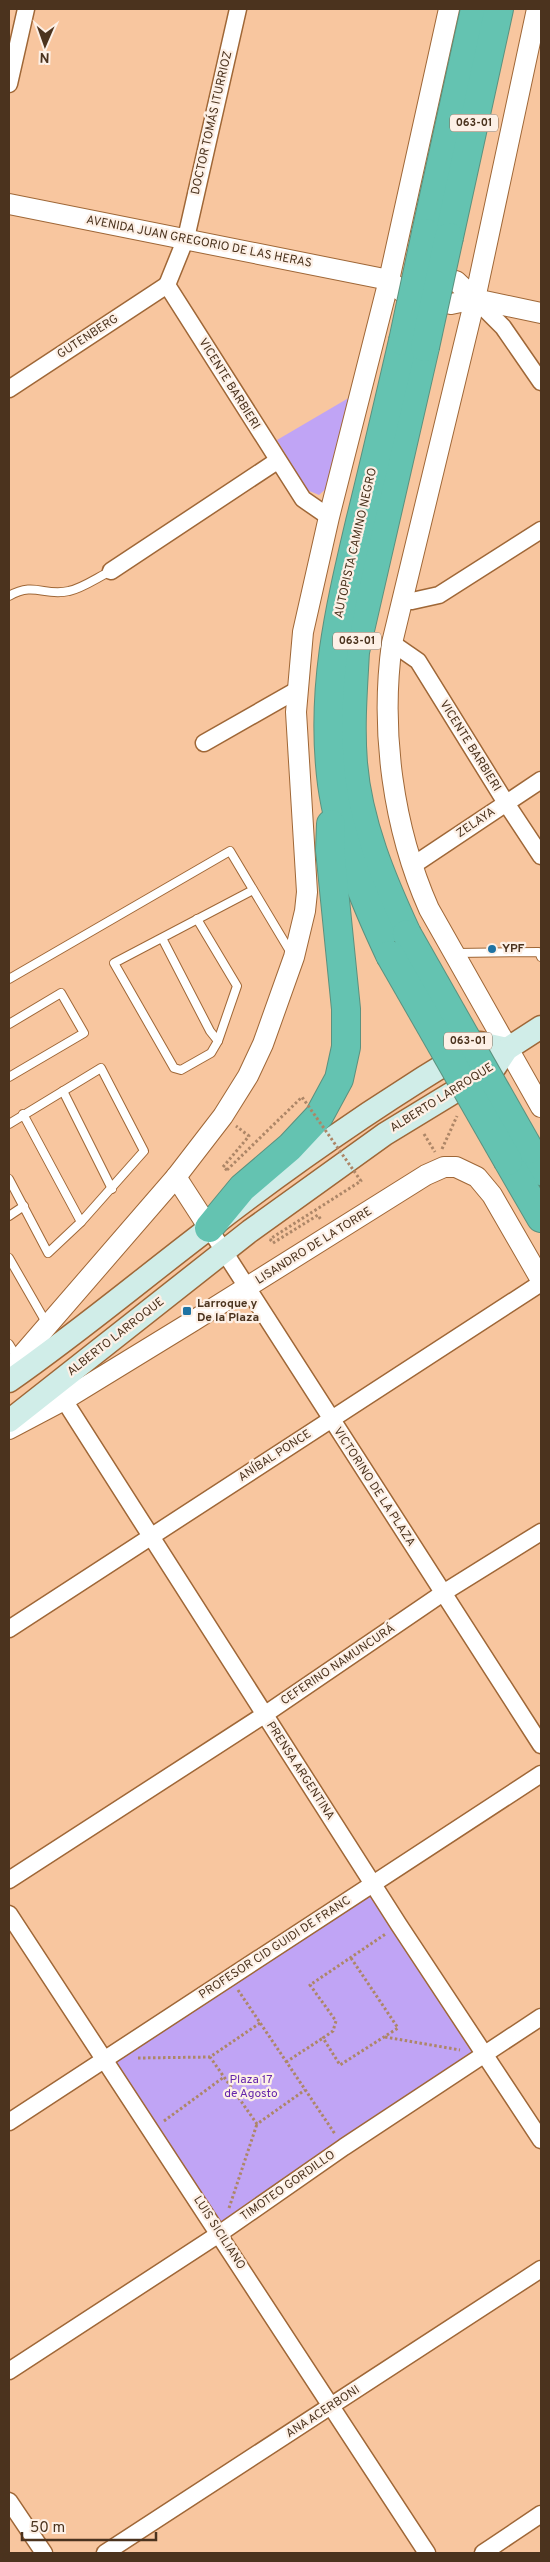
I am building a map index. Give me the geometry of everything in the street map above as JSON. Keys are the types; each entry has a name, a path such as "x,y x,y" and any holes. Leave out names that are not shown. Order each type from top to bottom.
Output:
{"highway":[{"name":"AUTOPISTA CAMINO NEGRO","path":"438,235 475,9"},
{"name":"AUTOPISTA CAMINO NEGRO","path":"499,9 438,235 414,344 355,652 352,702 353,764 365,826 381,877 407,934 526,1160 541,1218"},
{"name":"AUTOPISTA CAMINO NEGRO","path":"414,344 332,649 328,694 332,785 350,856 369,911 390,955 526,1160"},
{"path":"209,1228 242,1188 290,1148 319,1116 339,1078 346,1047 346,1009 330,850 332,785"}],"main road":[{"path":"507,1049 541,1027"},
{"name":"ALBERTO LARROQUE","path":"9,1381 69,1339 209,1228 367,1114 480,1043 507,1049 495,1067 385,1134 224,1251 9,1421"}],"street":[{"path":"9,84 26,9"},
{"name":"DOCTOR TOMÁS ITURRIOZ","path":"186,238 238,9"},
{"path":"12,1358 48,1326 176,1177 222,1116 248,1076 263,1044 294,957 305,911 307,892 297,737 297,690 303,632 329,517 390,280 449,9"},
{"path":"537,9 475,299 392,643 387,697 390,747 402,832 428,909 541,1107"},
{"name":"AVENIDA JUAN GREGORIO DE LAS HERAS","path":"9,204 390,280 406,295 451,304 475,299 541,313"},
{"path":"167,285 186,238"},
{"name":"GUTENBERG","path":"9,389 167,285"},
{"name":"VICENTE BARBIERI","path":"167,285 303,498 329,517"},
{"path":"475,299 502,327 541,382"},
{"path":"111,570 278,461"},
{"path":"402,600 412,601 439,595 541,530"},
{"name":"VICENTE BARBIERI","path":"392,643 418,661 541,856"},
{"path":"204,743 297,690"},
{"name":"ZELAYA","path":"412,866 541,780"},
{"name":"LISANDRO DE LA TORRE","path":"9,1429 64,1400 426,1175 444,1167 456,1167 483,1182 541,1281"},
{"path":"176,1177 209,1228"},
{"name":"VICTORINO DE LA PLAZA","path":"209,1228 541,1745"},
{"name":"ANÍBAL PONCE","path":"9,1629 541,1281"},
{"name":"PRENSA ARGENTINA","path":"64,1400 399,1925 541,2140"},
{"name":"CEFERINO NAMUNCURÁ","path":"9,1880 264,1715 443,1593 541,1532"},
{"name":"PROFESOR CID GUIDI DE FRANC","path":"9,2122 541,1774"},
{"name":"LUIS SICILIANO","path":"9,1914 427,2553"},
{"name":"TIMOTEO GORDILLO","path":"9,2371 220,2234 344,2147 541,2017"},
{"name":"ANA ACERBONI","path":"104,2553 541,2269"},
{"path":"9,2501 44,2553"},
{"path":"483,2553 541,2514"}],"lane":[{"path":"9,596 21,589 34,588 58,593 71,591 111,570"},
{"path":"9,979 230,851 294,957"},
{"path":"197,919 237,986 212,1053 182,1070 174,1068 114,963 197,919 253,890"},
{"path":"162,938 210,1031 218,1041"},
{"path":"453,953 539,952 541,957"},
{"path":"9,1024 61,993 84,1033 9,1077"},
{"path":"9,1124 101,1068 144,1151 81,1222 48,1253 9,1179"},
{"path":"63,1091 112,1189"},
{"path":"23,1114 81,1222"},
{"path":"9,1216 24,1206"},
{"path":"9,1258 48,1326"}],"path":[{"path":"222,1116 249,1136 223,1166 227,1170 302,1097 361,1181 270,1238"},
{"path":"413,1116 436,1154 442,1148 459,1113"},
{"path":"286,2062 333,2032 336,2021 310,1985 399,1925"},
{"path":"323,2038 340,2065 398,2028 352,1958"},
{"path":"230,1978 344,2147"},
{"path":"105,2059 210,2058 260,2023"},
{"path":"384,2036 484,2054"},
{"path":"210,2058 257,2124"},
{"path":"151,2130 224,2077"},
{"path":"220,2234 257,2124 305,2090"}],"green space":[{"path":"352,396 330,485 319,495 307,490 277,440"},
{"name":"Plaza 17 de Agosto","path":"373,1884 484,2055 219,2234 105,2059"}],"place":[{"name":"YPF","path":"492,949"},
{"name":"Larroque y De la Plaza","path":"187,1311"}]}
